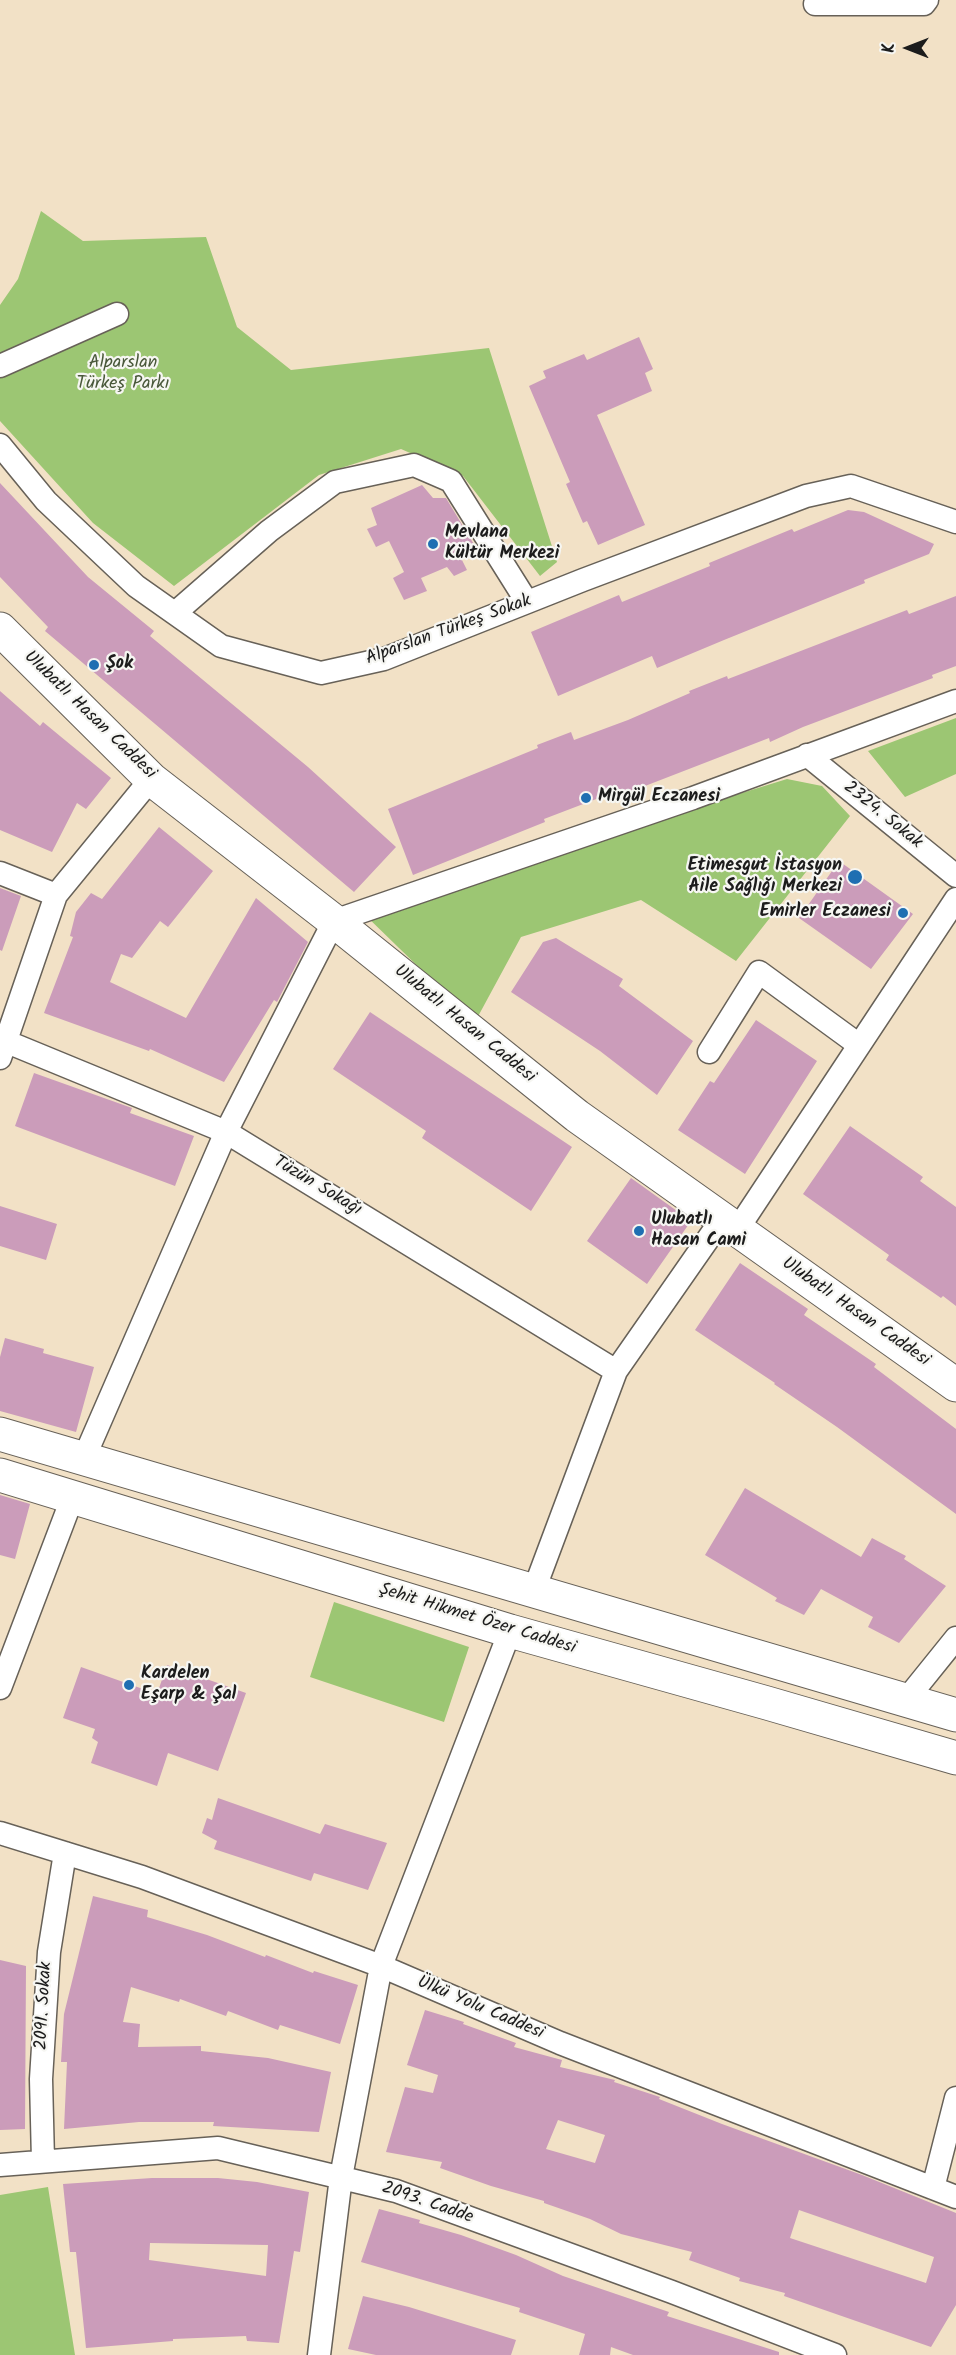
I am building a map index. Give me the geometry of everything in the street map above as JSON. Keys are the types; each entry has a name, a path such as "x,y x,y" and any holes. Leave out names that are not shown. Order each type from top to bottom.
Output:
{"main road":[{"name":"Ulubatlı Hasan Caddesi","path":"0,629 152,778 577,1116 956,1385"},
{"path":"0,1434 956,1715"},
{"path":"73,1496 84,1458"},
{"name":"Şehit Hikmet Özer Caddesi","path":"0,1474 510,1631 956,1758"}],"street":[{"path":"815,4 924,4 927,0"},
{"path":"0,366 117,314"},
{"name":"Alparslan Türkeş Sokak","path":"0,445 46,501 136,585 221,646 321,673 384,659 806,496 851,486 956,522"},
{"path":"175,613 269,531 335,483 414,465 451,481 527,602"},
{"path":"84,1458 226,1132 334,921 693,798 956,701"},
{"name":"2324. Sokak","path":"807,756 956,876"},
{"path":"2,1046 56,895 152,778"},
{"path":"0,873 56,895"},
{"path":"534,1590 616,1371 729,1224 860,1045 956,899"},
{"path":"709,1052 759,972 860,1045"},
{"name":"Tüzün Sokağı","path":"2,1046 226,1132 616,1371"},
{"path":"0,1688 73,1496"},
{"path":"319,2355 341,2177 381,1966 510,1631"},
{"path":"906,1700 956,1638"},
{"name":"Ülkü Yolu Caddesi","path":"0,1833 142,1877 381,1966 560,2043 956,2197"},
{"name":"2091. Sokak","path":"43,2161 41,2079 48,1952 65,1852"},
{"path":"933,2188 956,2098"},
{"name":"2093. Cadde","path":"0,2165 218,2148 396,2191 672,2292 835,2355"}],"green space":[{"name":"Alparslan Türkeş Parkı","path":"41,211 83,241 206,237 237,327 291,370 489,348 557,562 540,576 463,476 401,449 319,475 174,586 93,523 0,421 0,305 18,279"},
{"path":"956,718 956,774 905,797 868,751"},
{"path":"787,779 822,786 850,816 736,961 641,900 521,937 475,1022 361,911"},
{"path":"334,1602 469,1647 444,1722 310,1677"},
{"path":"48,2187 75,2355 0,2355 0,2195"}],"building":[{"path":"639,337 653,369 645,373 652,391 597,415 645,525 598,545 587,521 583,523 566,484 570,482 529,386 546,378 543,371 584,354 587,360"},
{"path":"0,483 88,577 154,631 150,636 308,767 396,847 354,892 45,631 48,627 0,577"},
{"name":"Mevlana Kültür Merkezi","path":"422,485 433,498 446,498 478,551 461,558 467,570 454,576 447,567 421,578 427,591 404,600 393,578 404,572 389,541 376,547 367,529 377,525 371,508"},
{"path":"848,510 864,512 934,544 929,554 864,580 865,583 657,668 652,656 558,696 531,632 619,595 622,602 792,529 794,532"},
{"path":"956,596 956,666 932,675 933,678 803,727 770,742 769,738 614,798 612,793 544,819 545,822 413,875 388,809 538,748 537,745 571,732 574,740 628,720 727,676 728,679 907,610 909,614"},
{"path":"0,691 40,726 43,722 111,778 86,809 77,803 52,852 0,830"},
{"path":"159,827 213,871 168,927 160,921 132,958 121,954 110,982 186,1018 256,898 308,942 277,1002 274,1000 224,1082 150,1049 149,1051 44,1013 73,937 70,936 76,912 91,893 102,899"},
{"path":"839,861 913,914 871,969 799,918"},
{"path":"0,888 21,896 2,951 0,950"},
{"path":"556,938 623,979 619,986 693,1041 657,1095 600,1051 511,992 543,942"},
{"path":"370,1012 572,1147 531,1211 422,1138 426,1131 333,1069"},
{"path":"756,1020 817,1061 745,1174 678,1130 710,1081 714,1083"},
{"path":"34,1073 132,1108 130,1113 194,1136 175,1186 15,1126"},
{"path":"850,1126 923,1177 920,1181 956,1207 956,1306 886,1260 889,1255 803,1194"},
{"name":"Ulubatlı Hasan Cami","path":"631,1178 691,1221 647,1284 587,1241"},
{"path":"0,1206 57,1224 46,1260 0,1246"},
{"path":"740,1263 808,1309 804,1315 876,1364 874,1367 956,1429 956,1514 775,1383 695,1330"},
{"path":"5,1338 44,1349 43,1353 94,1367 76,1432 0,1411 0,1357"},
{"path":"745,1488 861,1557 872,1538 906,1556 904,1559 946,1586 899,1643 868,1627 873,1617 821,1589 804,1615 775,1601 777,1598 705,1555"},
{"path":"0,1495 30,1504 15,1559 0,1555"},
{"path":"167,1665 246,1693 218,1771 168,1753 157,1786 91,1763 98,1742 92,1738 95,1729 63,1718 81,1667 157,1694"},
{"path":"218,1798 320,1834 325,1824 387,1843 368,1890 314,1873 311,1881 214,1849 217,1841 202,1833 207,1818 212,1820"},
{"path":"93,1896 148,1910 147,1917 207,1935 313,1973 314,1971 358,1985 340,2044 280,2025 278,2030 228,2011 226,2016 180,1999 179,2002 131,1987 123,2022 140,2024 138,2047 201,2046 201,2051 268,2058 331,2072 319,2132 213,2126 214,2122 139,2122 64,2129 67,2062 61,2062 64,2014"},
{"path":"0,1960 26,1966 25,2129 0,2130"},
{"path":"425,2010 464,2022 463,2024 516,2043 514,2047 562,2060 560,2067 615,2080 614,2082 660,2097 659,2099 722,2124 862,2175 956,2213 956,2305 931,2347 784,2296 785,2293 739,2281 740,2278 689,2260 692,2252 621,2234 590,2219 544,2203 544,2201 440,2168 442,2162 386,2152 405,2087 433,2093 438,2075 407,2065","holes":["558,2120 605,2135 595,2163 546,2149","799,2210 934,2257 926,2283 790,2238"]},
{"path":"152,2178 218,2178 257,2182 309,2192 300,2252 294,2251 279,2343 247,2341 246,2336 173,2339 173,2341 86,2348 76,2252 70,2252 63,2184","holes":["150,2243 268,2245 266,2276 149,2260"]},
{"path":"379,2209 420,2220 419,2223 516,2255 563,2276 669,2312 667,2316 779,2352 779,2355 633,2355 611,2347 610,2355 579,2355 585,2334 519,2312 520,2308 361,2262"},
{"path":"363,2296 409,2307 516,2340 511,2355 376,2355 348,2349"}],"place":[{"name":"Mevlana Kültür Merkezi","path":"433,544"},
{"name":"Şok","path":"94,665"},
{"name":"Mirgül Eczanesi","path":"586,798"},
{"name":"Etimesgut İstasyon Aile Sağlığı Merkezi","path":"855,877"},
{"name":"Emirler Eczanesi","path":"903,913"},
{"name":"Ulubatlı Hasan Cami","path":"639,1231"},
{"name":"Kardelen Eşarp & Şal","path":"129,1685"}]}
